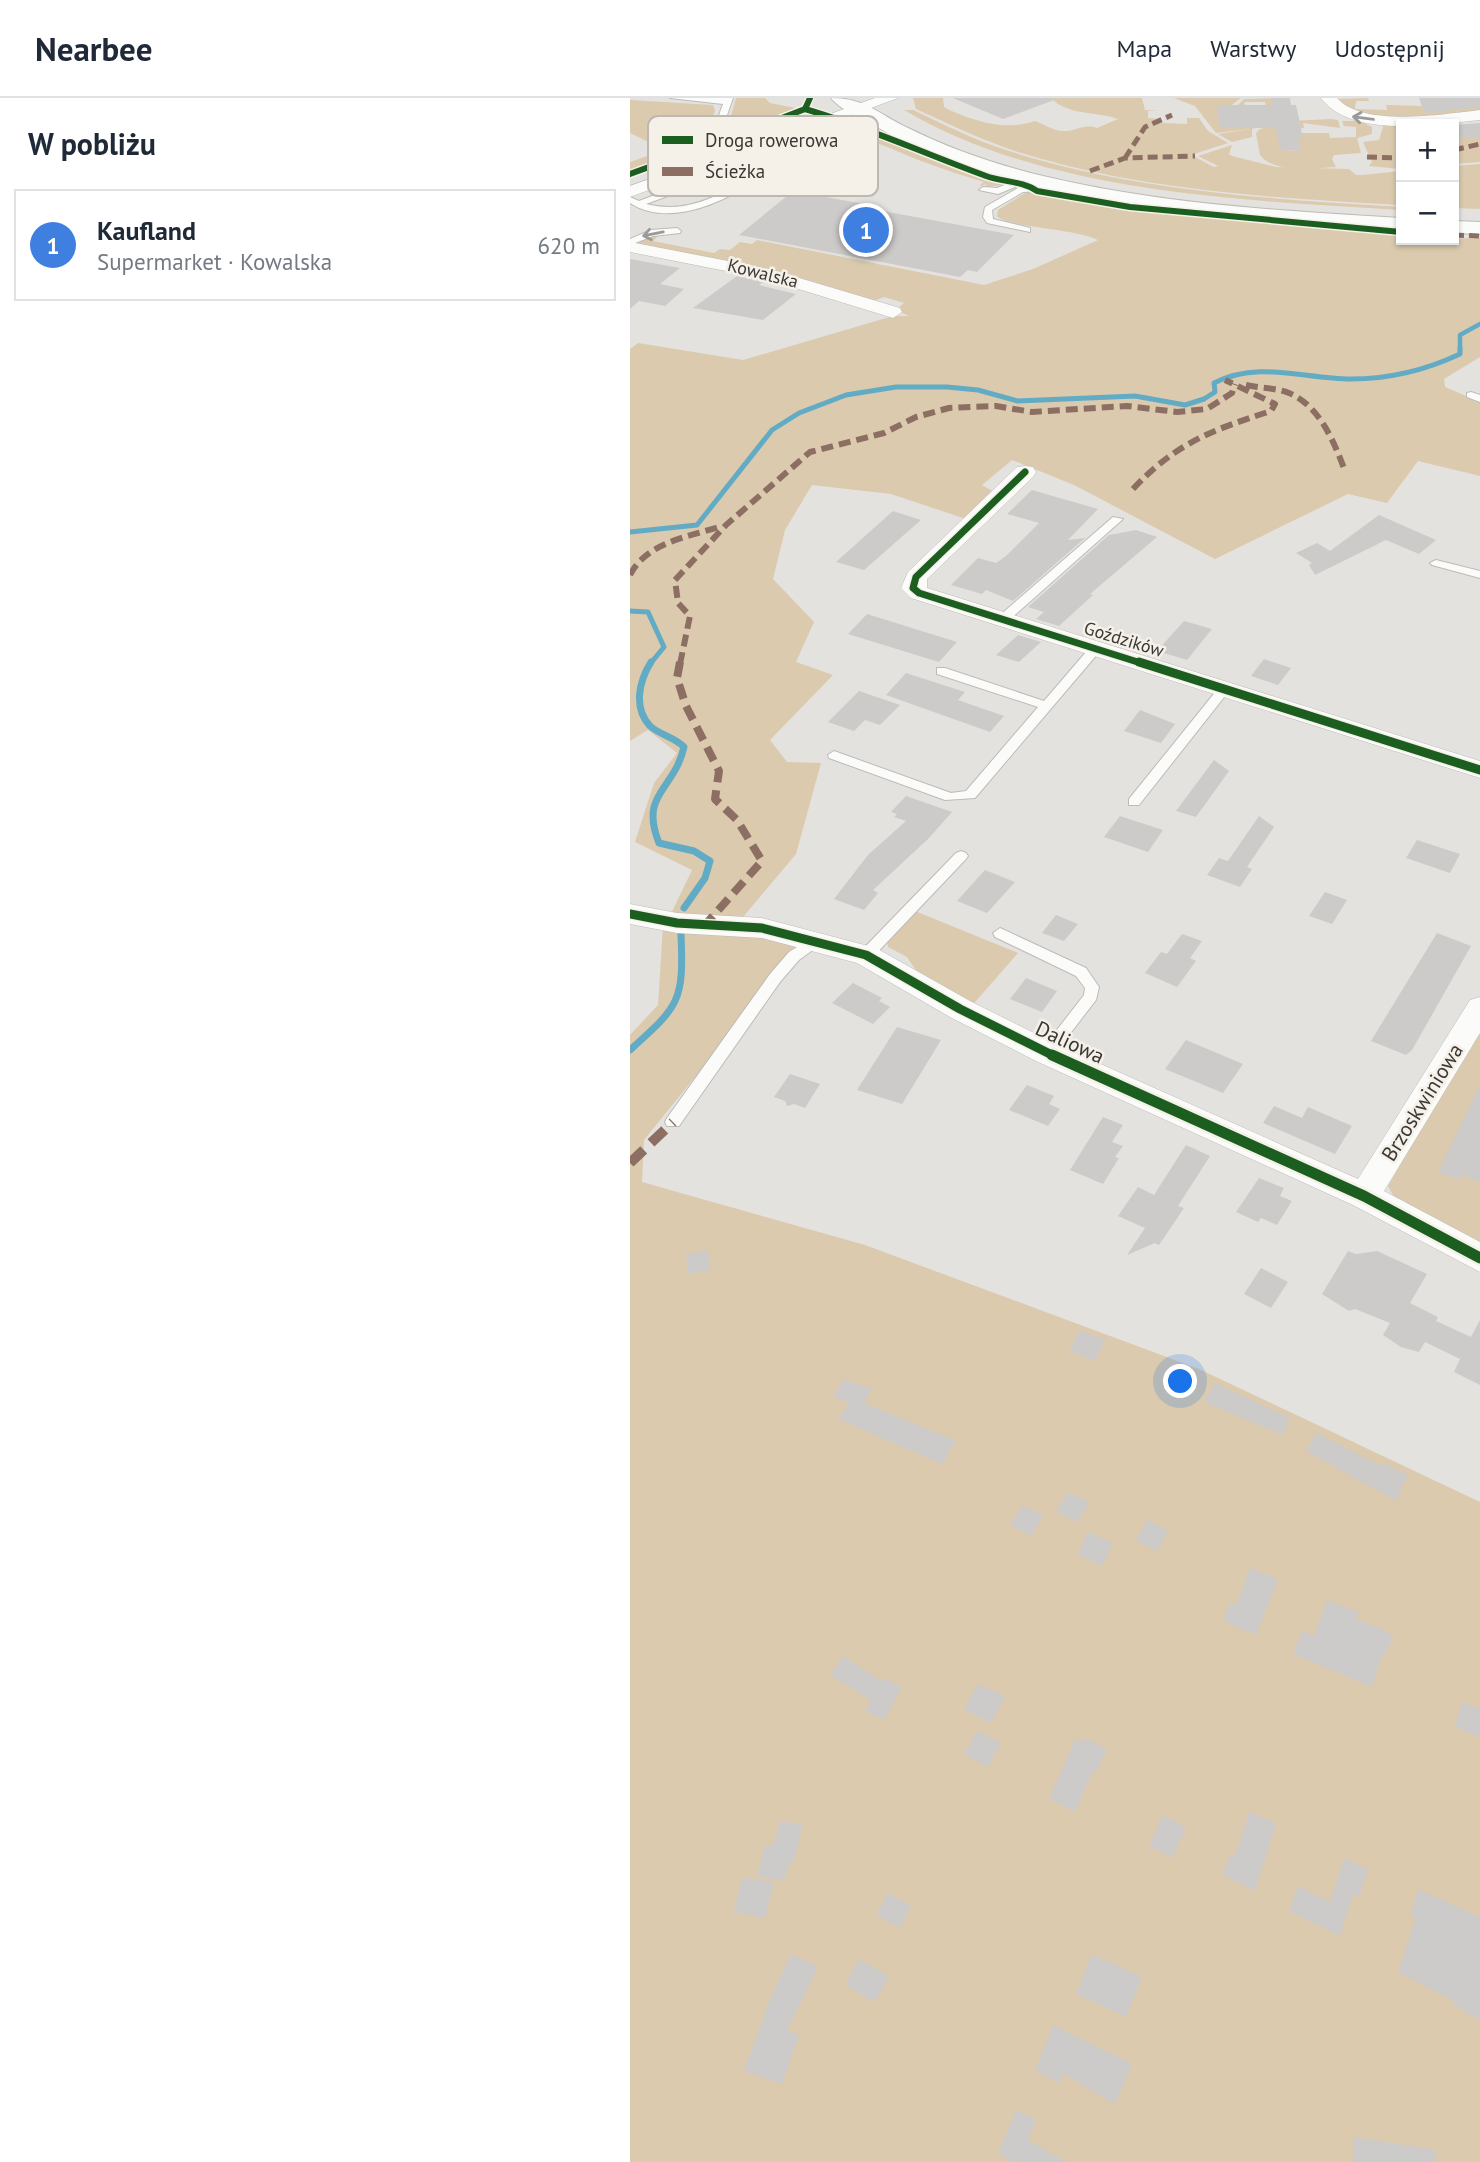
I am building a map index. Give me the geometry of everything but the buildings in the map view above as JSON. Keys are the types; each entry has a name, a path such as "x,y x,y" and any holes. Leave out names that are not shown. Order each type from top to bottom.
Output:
{"main road":[{"path":"863,101 912,137 976,162 1093,191 1216,209 1396,224"},
{"path":"863,101 979,150 1070,176 1221,200 1396,214"},
{"path":"1459,217 1480,218"},
{"path":"1459,227 1480,228"}],"street":[{"path":"1329,98 1341,113 1368,120 1480,115"},
{"path":"823,116 863,101"},
{"path":"630,186 648,178"},
{"name":"Kowalska","path":"630,244 769,274 893,312"},
{"name":"Goździków","path":"1025,472 913,582 919,593 1480,770"},
{"name":"Daliowa","path":"630,914 677,923 762,928 866,955 960,1009 1047,1053 1364,1196 1480,1258"},
{"name":"Brzoskwiniowa","path":"1364,1196 1480,1008"}],"lane":[{"path":"674,98 729,100"},
{"path":"976,162 1005,176 1010,192"},
{"path":"974,199 1041,187 1093,191"},
{"path":"983,190 1010,192"},
{"path":"1010,192 988,209 987,217 998,225 1027,230"},
{"path":"632,198 648,209 667,212 683,210 719,196"},
{"path":"630,244 651,233 677,231"},
{"path":"1003,619 1117,519"},
{"path":"1436,563 1480,575"},
{"path":"834,755 950,797 970,795 1097,649"},
{"path":"941,671 1047,706"},
{"path":"1134,802 1225,688"},
{"path":"866,955 961,856"},
{"path":"1000,933 1081,972 1092,986 1091,996 1047,1053"},
{"path":"673,1122 775,978 794,956 816,940"}],"shaded area":[{"path":"736,98 765,98 770,103 800,109 782,116 731,116"},
{"path":"913,98 943,98 944,107 949,110 991,124 1013,125 1035,121 1061,131 1087,126 1097,128 1118,119 1066,108 1051,98 1142,98 1145,110 1159,111 1148,111 1148,118 1161,119 1162,123 1187,124 1187,118 1199,118 1208,131 1228,143 1191,155 1214,167 1218,166 1198,156 1232,145 1229,154 1232,156 1276,167 1349,169 1356,175 1396,172 1396,205 1259,196 1117,177 1011,150 916,109"},
{"path":"1174,98 1241,98 1230,106 1238,105 1244,99 1279,98 1280,107 1266,107 1265,102 1244,102 1245,106 1297,111 1299,119 1257,127 1252,129 1252,137 1232,142 1218,134 1251,129 1216,133 1195,106"},
{"path":"1368,98 1369,101 1356,101 1355,109 1387,110 1386,105 1423,106 1480,100 1480,113 1371,118 1349,112 1337,99"},
{"path":"630,100 713,105 715,111 713,116 648,116 648,142 630,133"},
{"path":"904,110 913,110 970,137 1006,150 1102,175 1202,191 1396,207 1396,210 1276,202 1146,188 1019,160 960,138"},
{"path":"1338,120 1340,128 1303,123 1304,128 1277,130 1281,150 1300,151 1297,133 1329,133 1330,138 1356,137 1356,127 1344,126 1342,121 1360,121 1372,127 1372,134 1357,138 1361,153 1334,155 1332,159 1336,167 1306,169 1275,165 1260,155 1256,133 1260,129 1291,121"},
{"path":"1384,124 1396,124 1396,169 1369,166 1372,162 1363,142 1379,140"},
{"path":"878,135 935,161 1004,185 979,186 984,182 878,144"},
{"path":"1480,135 1480,162 1459,164 1459,137"},
{"path":"648,156 648,167 630,173 630,162"},
{"path":"1480,164 1480,209 1459,208 1459,166"},
{"path":"1027,192 1198,217 1396,234 1396,245 1459,245 1459,239 1480,238 1480,357 1444,379 1445,387 1480,402 1480,476 1418,461 1387,503 1348,494 1215,559 1074,485 1012,460 982,485 996,493 966,519 891,494 812,485 785,530 773,579 814,622 796,662 833,675 770,740 787,762 821,763 796,854 738,923 669,918 692,870 635,842 654,783 677,753 648,730 630,741 630,349 638,343 743,360 893,316 909,316 896,310 904,303 884,297 871,302 636,243 652,235 659,235 653,241 714,253 720,249 730,250 740,242 752,244 757,240 984,285 1033,269 1098,240 1004,220 997,216 998,210"},
{"path":"915,911 1018,953 969,1009 924,983 907,957 888,947 887,939"},
{"path":"663,926 805,941 644,1140 642,1182 865,1245 1199,1369 1480,1502 1480,2162 630,2162 630,1035 658,1005"},
{"path":"1480,1027 1480,1245 1396,1201 1388,1186"}],"waterway":[{"path":"630,532 697,525 772,430 799,413 846,395 896,387 947,387 978,390 1018,401 1135,396 1185,405 1215,392 1214,383 1247,373 1281,372 1351,379 1379,377 1434,365 1460,354 1460,335 1480,324"},
{"path":"630,611 648,612 664,647 650,664"},
{"path":"651,662 641,686 641,711 650,726 684,747 673,774 655,802 654,826 659,843 694,851 710,861 705,878 684,908"},
{"path":"630,1050 659,1023 675,1001 681,975 681,935"}],"marked path":[{"path":"1125,158 1145,127 1172,115"},
{"path":"1459,149 1480,144"},
{"path":"1090,171 1125,158 1195,156"},
{"path":"1367,157 1396,158"},
{"path":"1459,235 1480,236"},
{"path":"1133,489 1180,446 1211,431 1271,411 1275,404 1225,380"},
{"path":"705,925 762,861 737,820 715,799 719,771 686,706 677,678 690,616 678,603 675,580 726,525 810,452 884,433 916,417 949,408 996,406 1032,412 1127,406 1177,412 1207,409 1232,393 1235,384"},
{"path":"1246,385 1286,392 1310,407 1325,427 1345,471"},
{"path":"630,575 639,558 660,546 722,526"},
{"path":"630,1163 673,1122"}],"cycle path":[{"path":"810,98 805,109 829,116"},
{"path":"787,116 805,109"},
{"path":"878,132 940,159 1003,182 1030,186 1037,191 1130,207 1396,232"},
{"path":"630,174 648,167"},
{"path":"1025,472 916,577 913,588 919,593 1480,770"},
{"path":"630,914 677,923 762,928 866,955 960,1009 1047,1053 1364,1196 1480,1258"}],"place":[{"name":"Kaufland","path":"866,230"}]}
